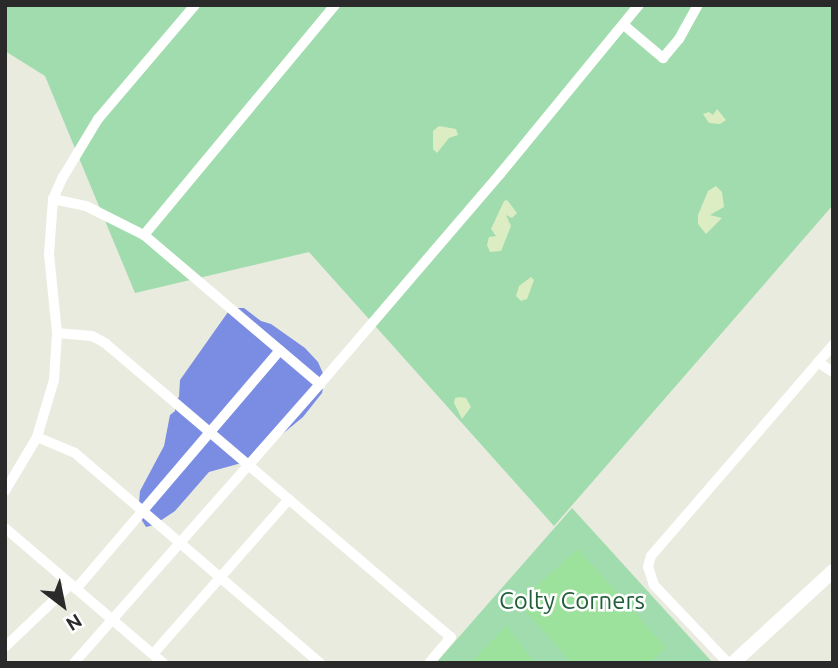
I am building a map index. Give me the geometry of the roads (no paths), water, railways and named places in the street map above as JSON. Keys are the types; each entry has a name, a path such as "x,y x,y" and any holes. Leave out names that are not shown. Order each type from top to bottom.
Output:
{"street":[{"path":"5,491 37,437 54,380 57,333 49,254 53,199 98,119 195,5"},
{"path":"144,235 335,5"},
{"path":"74,663 250,466 625,26 639,5"},
{"path":"625,26 663,58 698,5"},
{"path":"53,199 86,206 144,235 320,384"},
{"path":"57,333 92,336 106,343 451,637 429,663"},
{"path":"833,345 651,556 648,567 654,585 730,663 833,571"},
{"path":"5,647 74,586 280,350"},
{"path":"818,362 833,372"},
{"path":"37,437 75,453 320,663"},
{"path":"5,528 157,659 221,577 289,499"}],"water":[{"path":"244,308 305,348 318,362 325,378 322,393 303,417 286,431 245,462 209,472 175,511 154,525 146,527 138,514 140,491 164,446 170,415 175,411 175,401 179,397 180,380 228,312"}],"park label":[{"name":"Colty Corners","path":"572,601"}]}
